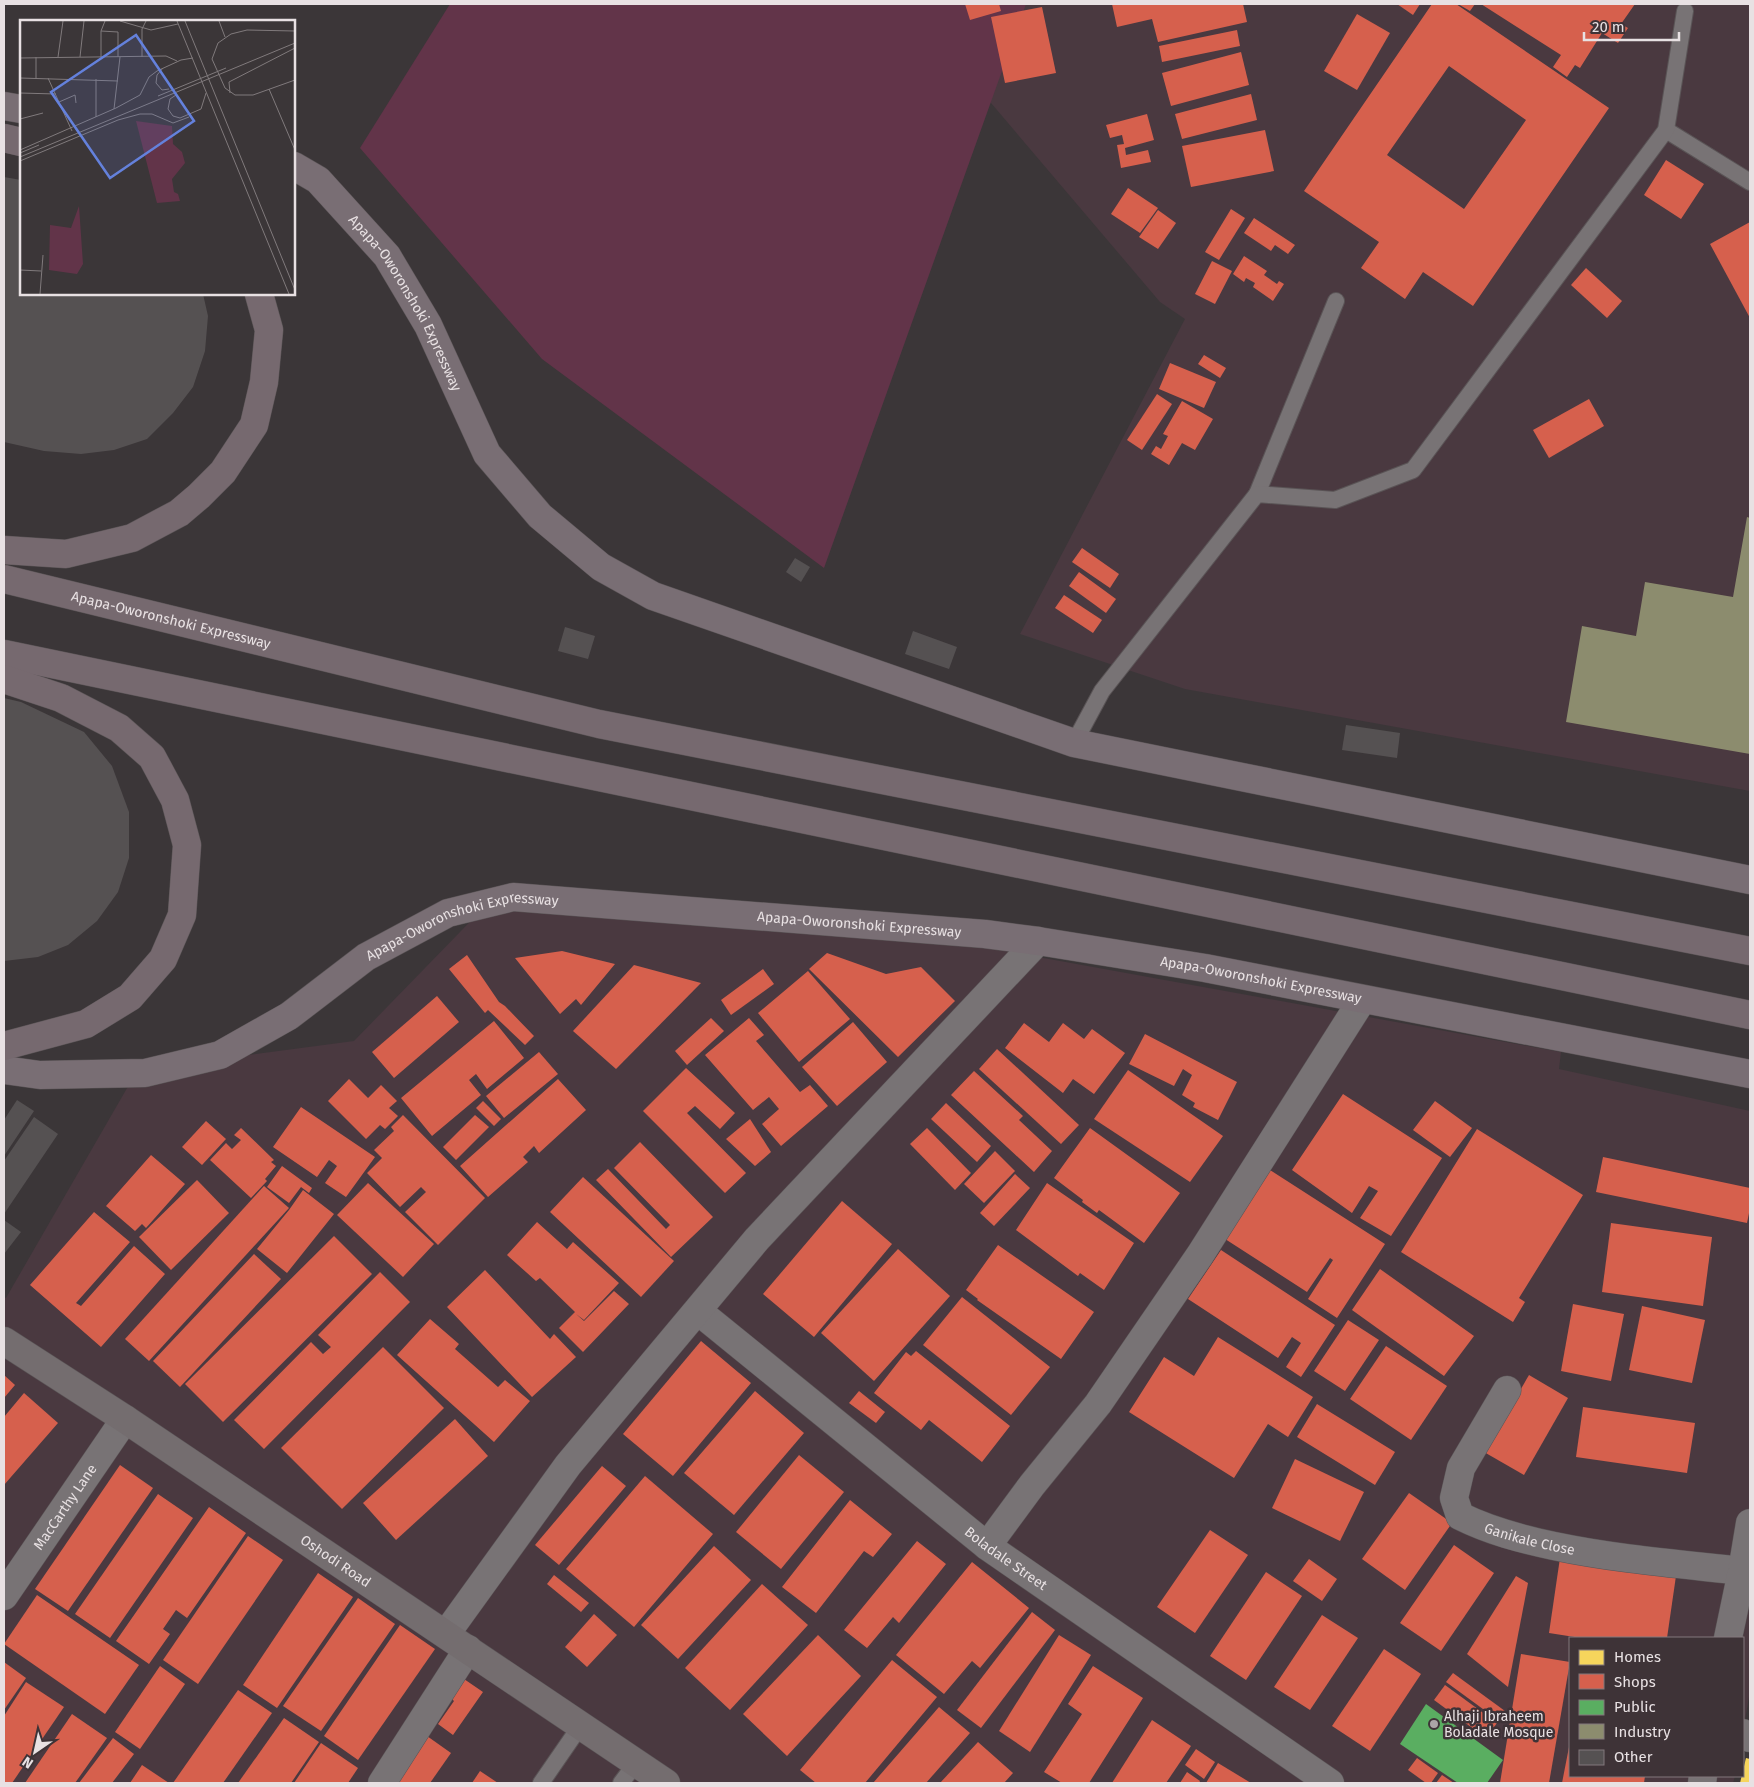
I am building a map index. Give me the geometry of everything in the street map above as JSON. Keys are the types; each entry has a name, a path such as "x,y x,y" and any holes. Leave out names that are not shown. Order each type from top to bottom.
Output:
{"highway":[{"path":"4,138 20,142"},
{"path":"4,550 66,554 132,538 179,513 199,496 223,472 254,425 264,382 269,330 259,295"},
{"name":"Apapa-Oworonshoki Expressway","path":"4,579 599,724 1750,950"},
{"path":"4,654 1750,1015"},
{"path":"4,679 61,698 119,728 152,757 175,800 187,845 182,915 163,959 130,997 86,1024 4,1046"}],"main road":[{"path":"4,106 20,109"},
{"name":"Apapa-Oworonshoki Expressway","path":"295,167 318,180 387,256 428,324 486,454 540,516 601,567 653,596 1074,743 1750,880"},
{"name":"Apapa-Oworonshoki Expressway","path":"4,1070 40,1075 146,1073 220,1055 289,1016 366,957 448,913 513,897 985,934 1038,941 1205,968 1750,1074"}],"street":[{"path":"382,1783 457,1642 568,1465 757,1239 1038,941"},
{"path":"987,1546 1032,1485 1098,1404 1200,1255 1362,1000"},
{"name":"Boladale Street","path":"698,1311 987,1546 1330,1783"},
{"name":"Oshodi Road","path":"4,1341 125,1419 581,1725 628,1773 666,1783"},
{"name":"Ganikale Close","path":"1507,1390 1460,1468 1454,1498 1460,1516 1482,1527 1521,1539 1598,1555 1742,1571"},
{"name":"MacCarthy Lane","path":"4,1596 125,1419"},
{"path":"1728,1637 1750,1523"}],"lane":[{"path":"1257,494 1335,500 1413,470 1666,130 1685,11"},
{"path":"1666,130 1750,182"},
{"path":"1074,743 1102,691 1257,494 1336,301"},
{"path":"541,1783 581,1725"}],"shaded area":[{"path":"450,4 1026,4 824,568 542,359 360,148"},
{"path":"950,4 1750,4 1750,791 1185,689 1020,634 1185,319 1160,302 952,57"},
{"path":"496,895 802,914 1561,1052 1559,1069 1750,1111 1750,1691 1744,1726 1744,1637 1569,1637 1569,1777 1735,1777 1733,1783 4,1783 4,1297 6,1298 130,1083 188,1063 354,1041"}],"building: Homes":[{"path":"1746,1758 1750,1759 1750,1783 1740,1783 1741,1777 1744,1777"}],"building: Shops":[{"path":"965,4 999,4 1001,11 970,20"},
{"path":"1112,4 1243,4 1247,22 1158,42 1152,19 1117,27"},
{"path":"1397,4 1420,4 1413,15"},
{"path":"1432,4 1456,4 1609,108 1473,306 1423,272 1405,299 1361,268 1379,242 1304,191","holes":["1449,66 1526,120 1464,209 1387,155"]},
{"path":"1458,4 1475,4 1470,11"},
{"path":"1481,4 1635,4 1621,24 1628,28 1618,43 1602,33 1580,68 1575,65 1567,77 1553,67 1561,55"},
{"path":"1042,7 1056,73 1005,83 991,17"},
{"path":"1357,14 1390,33 1357,90 1324,71"},
{"path":"1237,30 1240,46 1162,62 1159,46"},
{"path":"1241,52 1249,85 1171,106 1162,73"},
{"path":"1251,94 1257,120 1182,139 1175,114"},
{"path":"1147,114 1154,140 1125,148 1126,155 1148,150 1151,162 1121,168 1117,145 1124,144 1122,135 1110,138 1106,125"},
{"path":"1265,130 1274,171 1191,187 1182,146"},
{"path":"1666,160 1704,184 1681,219 1644,195"},
{"path":"1128,188 1158,208 1140,233 1111,214"},
{"path":"1231,209 1245,218 1219,260 1205,252"},
{"path":"1158,210 1176,223 1158,249 1139,237"},
{"path":"1254,218 1295,245 1288,254 1275,245 1271,251 1244,233"},
{"path":"1750,222 1750,318 1710,244"},
{"path":"1244,256 1267,271 1264,275 1277,284 1279,281 1284,284 1273,301 1253,287 1255,283 1246,278 1244,282 1233,274"},
{"path":"1212,261 1232,271 1215,304 1195,294"},
{"path":"1586,268 1622,301 1607,318 1571,285"},
{"path":"1204,355 1226,368 1220,378 1198,364"},
{"path":"1170,363 1216,382 1204,408 1159,389"},
{"path":"1157,394 1172,404 1142,450 1127,440"},
{"path":"1589,399 1604,426 1549,458 1533,430"},
{"path":"1182,401 1213,419 1195,450 1182,443 1169,465 1151,454 1156,446 1161,449 1168,436 1163,434"},
{"path":"1082,548 1119,574 1110,588 1072,562"},
{"path":"1079,572 1116,599 1106,613 1069,586"},
{"path":"1064,595 1102,620 1093,633 1055,608"},
{"path":"562,951 615,964 581,1005 576,999 560,1014 515,958"},
{"path":"827,953 886,974 921,967 955,1001 898,1057 809,969"},
{"path":"467,955 499,1002 534,1036 525,1045 488,1010 485,1013 449,969"},
{"path":"634,965 701,983 616,1069 573,1031"},
{"path":"763,969 774,984 731,1015 721,1000"},
{"path":"808,971 850,1019 799,1062 758,1013"},
{"path":"437,996 459,1022 394,1078 372,1052"},
{"path":"711,1018 724,1031 687,1065 675,1051"},
{"path":"749,1018 764,1035 756,1041 800,1092 810,1085 828,1106 781,1146 762,1124 779,1109 769,1097 753,1110 705,1055"},
{"path":"494,1021 524,1058 487,1089 476,1074 469,1080 481,1095 432,1136 401,1098"},
{"path":"853,1022 887,1062 837,1106 802,1067"},
{"path":"1024,1023 1049,1042 1063,1023 1084,1039 1092,1029 1125,1053 1094,1094 1073,1079 1063,1093 1005,1048"},
{"path":"1145,1034 1237,1082 1218,1120 1193,1107 1195,1103 1182,1095 1192,1075 1183,1069 1174,1086 1129,1064"},
{"path":"997,1049 1079,1125 1061,1144 979,1069"},
{"path":"539,1052 558,1074 504,1118 486,1096"},
{"path":"686,1068 735,1113 720,1129 695,1106 687,1113 746,1173 725,1193 643,1111"},
{"path":"1128,1070 1223,1136 1190,1182 1094,1119"},
{"path":"974,1071 1023,1116 1019,1120 1052,1151 1034,1172 951,1095"},
{"path":"349,1079 368,1098 381,1085 397,1101 389,1108 398,1116 385,1129 380,1125 366,1139 328,1101"},
{"path":"558,1079 586,1110 539,1153 534,1146 523,1157 528,1162 488,1197 460,1166"},
{"path":"1343,1094 1442,1158 1391,1236 1360,1218 1378,1191 1369,1186 1352,1213 1292,1170"},
{"path":"483,1101 501,1119 494,1126 476,1108"},
{"path":"1435,1101 1472,1128 1450,1157 1413,1130"},
{"path":"946,1103 991,1146 977,1162 931,1119"},
{"path":"301,1107 375,1157 346,1197 325,1183 337,1166 329,1160 317,1177 273,1147"},
{"path":"403,1115 485,1198 438,1245 405,1212 426,1192 421,1187 400,1207 367,1173 382,1158 374,1150 394,1131 391,1127"},
{"path":"475,1115 489,1127 456,1160 443,1147"},
{"path":"750,1119 771,1152 755,1166 726,1139"},
{"path":"206,1121 226,1139 202,1165 182,1147"},
{"path":"241,1128 274,1160 271,1162 276,1166 265,1179 267,1181 251,1198 210,1160 226,1143 232,1149 241,1140 234,1135"},
{"path":"927,1128 971,1173 955,1190 910,1144"},
{"path":"1090,1128 1180,1193 1144,1243 1099,1210 1097,1213 1054,1178"},
{"path":"1477,1129 1583,1195 1519,1298 1525,1302 1513,1322 1401,1252"},
{"path":"640,1142 713,1217 671,1257 596,1180 608,1169 666,1229 670,1225 614,1168"},
{"path":"995,1151 1015,1171 984,1203 964,1184"},
{"path":"151,1155 185,1184 146,1228 142,1224 135,1231 106,1206"},
{"path":"1603,1157 1750,1188 1750,1208 1747,1223 1596,1192"},
{"path":"282,1166 312,1188 309,1193 301,1187 289,1203 267,1187"},
{"path":"1267,1168 1385,1244 1337,1318 1308,1299 1333,1260 1330,1258 1307,1292 1222,1237"},
{"path":"1015,1174 1030,1188 994,1226 980,1213"},
{"path":"583,1177 674,1261 641,1297 550,1212"},
{"path":"197,1180 229,1213 171,1270 139,1237"},
{"path":"368,1183 434,1244 403,1277 337,1215"},
{"path":"1047,1183 1134,1243 1104,1290 1080,1273 1078,1276 1016,1230"},
{"path":"264,1186 289,1208 149,1361 125,1339"},
{"path":"303,1190 334,1214 287,1273 257,1249"},
{"path":"842,1201 892,1244 814,1337 763,1294"},
{"path":"94,1212 130,1242 76,1303 81,1306 134,1246 165,1274 101,1347 30,1285"},
{"path":"537,1222 567,1249 573,1242 619,1283 584,1320 576,1314 584,1321 614,1291 629,1304 583,1352 559,1328 575,1312 540,1278 536,1281 507,1255"},
{"path":"1611,1223 1712,1237 1703,1306 1602,1292"},
{"path":"334,1236 372,1274 223,1422 185,1384"},
{"path":"998,1245 1094,1312 1061,1359 977,1300 966,1290"},
{"path":"898,1249 950,1296 874,1381 821,1333"},
{"path":"1221,1250 1335,1325 1301,1377 1286,1367 1301,1343 1292,1337 1278,1358 1188,1299"},
{"path":"254,1254 281,1279 180,1387 153,1361"},
{"path":"1380,1269 1474,1336 1444,1376 1352,1310"},
{"path":"485,1270 550,1339 554,1334 576,1357 532,1397 447,1307"},
{"path":"380,1272 410,1302 264,1449 234,1420 311,1342 323,1354 331,1347 318,1335"},
{"path":"962,1297 1050,1367 1011,1415 923,1345"},
{"path":"1573,1304 1624,1314 1611,1381 1561,1371"},
{"path":"1642,1306 1705,1320 1692,1383 1629,1370"},
{"path":"430,1319 459,1344 455,1349 498,1387 505,1380 530,1401 494,1442 397,1355"},
{"path":"1348,1320 1379,1340 1345,1391 1314,1371"},
{"path":"1218,1337 1313,1397 1288,1437 1268,1424 1234,1478 1129,1412 1164,1357 1194,1376"},
{"path":"701,1341 751,1383 673,1476 623,1434"},
{"path":"1386,1346 1447,1386 1411,1440 1350,1399"},
{"path":"383,1347 444,1408 342,1509 281,1448"},
{"path":"916,1351 1010,1426 982,1462 929,1420 921,1430 874,1393 906,1352 911,1356"},
{"path":"4,1375 15,1385 4,1398"},
{"path":"1529,1375 1568,1398 1524,1475 1484,1452"},
{"path":"755,1391 804,1433 734,1515 684,1473"},
{"path":"859,1391 885,1412 876,1423 849,1403"},
{"path":"24,1393 58,1423 4,1485 4,1417"},
{"path":"1317,1404 1395,1452 1375,1485 1297,1437"},
{"path":"1583,1407 1695,1423 1687,1473 1576,1457"},
{"path":"455,1419 488,1456 396,1540 363,1503"},
{"path":"799,1455 844,1492 781,1569 736,1532"},
{"path":"1295,1459 1364,1492 1340,1541 1272,1508"},
{"path":"120,1465 153,1488 68,1611 35,1589"},
{"path":"602,1466 626,1486 559,1565 535,1545"},
{"path":"645,1476 713,1534 634,1627 566,1569"},
{"path":"1409,1493 1452,1523 1405,1590 1362,1559"},
{"path":"158,1494 193,1518 110,1638 75,1614"},
{"path":"850,1500 892,1534 873,1557 864,1551 816,1613 782,1587"},
{"path":"209,1507 246,1533 187,1618 176,1610 163,1629 170,1634 149,1664 116,1641"},
{"path":"1210,1530 1248,1555 1195,1633 1157,1607"},
{"path":"248,1536 283,1560 198,1684 163,1660"},
{"path":"917,1541 946,1564 899,1623 893,1617 867,1648 844,1630"},
{"path":"1454,1545 1494,1573 1441,1651 1400,1623"},
{"path":"714,1546 751,1580 678,1659 641,1625"},
{"path":"1561,1551 1677,1569 1667,1637 1575,1637 1549,1633"},
{"path":"1309,1559 1337,1579 1322,1601 1293,1581"},
{"path":"972,1562 1029,1608 980,1668 972,1661 944,1694 896,1655"},
{"path":"1266,1572 1302,1596 1246,1680 1210,1656"},
{"path":"318,1573 353,1597 277,1708 243,1685"},
{"path":"554,1575 589,1603 581,1612 547,1584"},
{"path":"1516,1576 1528,1583 1508,1687 1467,1654"},
{"path":"762,1584 808,1625 730,1710 685,1668"},
{"path":"37,1595 139,1665 105,1714 4,1644"},
{"path":"358,1598 395,1624 321,1731 283,1706"},
{"path":"1032,1612 1055,1630 981,1728 957,1710"},
{"path":"594,1614 617,1635 587,1667 565,1647"},
{"path":"1322,1615 1358,1638 1310,1710 1274,1687"},
{"path":"400,1625 435,1649 358,1760 324,1736"},
{"path":"818,1635 861,1676 787,1756 743,1714"},
{"path":"1059,1635 1091,1655 1030,1752 999,1731"},
{"path":"1384,1649 1421,1674 1370,1751 1332,1726"},
{"path":"1521,1654 1569,1662 1549,1783 1500,1783"},
{"path":"892,1660 937,1697 865,1783 816,1783 800,1770"},
{"path":"4,1662 26,1678 4,1710"},
{"path":"160,1666 185,1684 140,1749 115,1732"},
{"path":"1093,1666 1143,1698 1089,1783 1062,1783 1044,1772 1082,1714 1068,1704"},
{"path":"1453,1673 1505,1711 1498,1720 1446,1682"},
{"path":"464,1679 483,1692 453,1735 438,1724 454,1701 451,1698"},
{"path":"26,1682 64,1707 12,1783 4,1783 4,1716"},
{"path":"1445,1685 1497,1723 1486,1738 1434,1700"},
{"path":"238,1690 272,1713 223,1783 173,1783"},
{"path":"939,1707 970,1733 926,1783 873,1783"},
{"path":"72,1714 107,1738 75,1783 25,1783"},
{"path":"284,1718 319,1742 291,1783 238,1783"},
{"path":"1152,1720 1191,1746 1166,1783 1112,1783"},
{"path":"427,1736 451,1753 430,1783 394,1783"},
{"path":"113,1738 134,1754 112,1783 79,1783"},
{"path":"978,1742 1013,1773 1004,1783 940,1783"},
{"path":"321,1743 358,1768 348,1783 294,1783"},
{"path":"1569,1747 1569,1777 1645,1777 1644,1783 1562,1783"},
{"path":"1196,1749 1215,1762 1204,1779 1185,1765"},
{"path":"1417,1758 1438,1773 1431,1783 1426,1783 1408,1770"},
{"path":"1218,1763 1251,1783 1206,1783"},
{"path":"142,1765 169,1783 130,1783"},
{"path":"480,1771 498,1783 472,1783"},
{"path":"1187,1772 1200,1781 1199,1783 1180,1783"},
{"path":"1442,1775 1454,1783 1436,1783"}],"building: Public":[{"name":"Alhaji Ibraheem Boladale Mosque","path":"1426,1704 1503,1760 1487,1783 1458,1783 1400,1744"}],"building: Industry":[{"path":"1747,517 1750,518 1750,754 1566,722 1582,626 1636,636 1645,582 1733,597"}],"building: Other":[{"path":"4,177 20,180 20,295 203,295 208,316 205,351 193,387 173,413 147,439 114,450 81,454 44,451 4,442"},
{"path":"795,558 810,567 801,582 786,572"},
{"path":"565,627 595,636 588,659 558,651"},
{"path":"913,631 957,647 949,669 905,654"},
{"path":"4,698 21,702 84,732 112,766 129,812 129,858 118,892 97,921 68,945 38,957 4,961"},
{"path":"1346,725 1400,733 1397,758 1342,750"},
{"path":"17,1100 34,1111 4,1156 4,1120"},
{"path":"34,1117 58,1134 4,1214 4,1161"},
{"path":"4,1220 21,1232 4,1254"}],"place":[{"name":"Alhaji Ibraheem Boladale Mosque","path":"1434,1724"}]}
